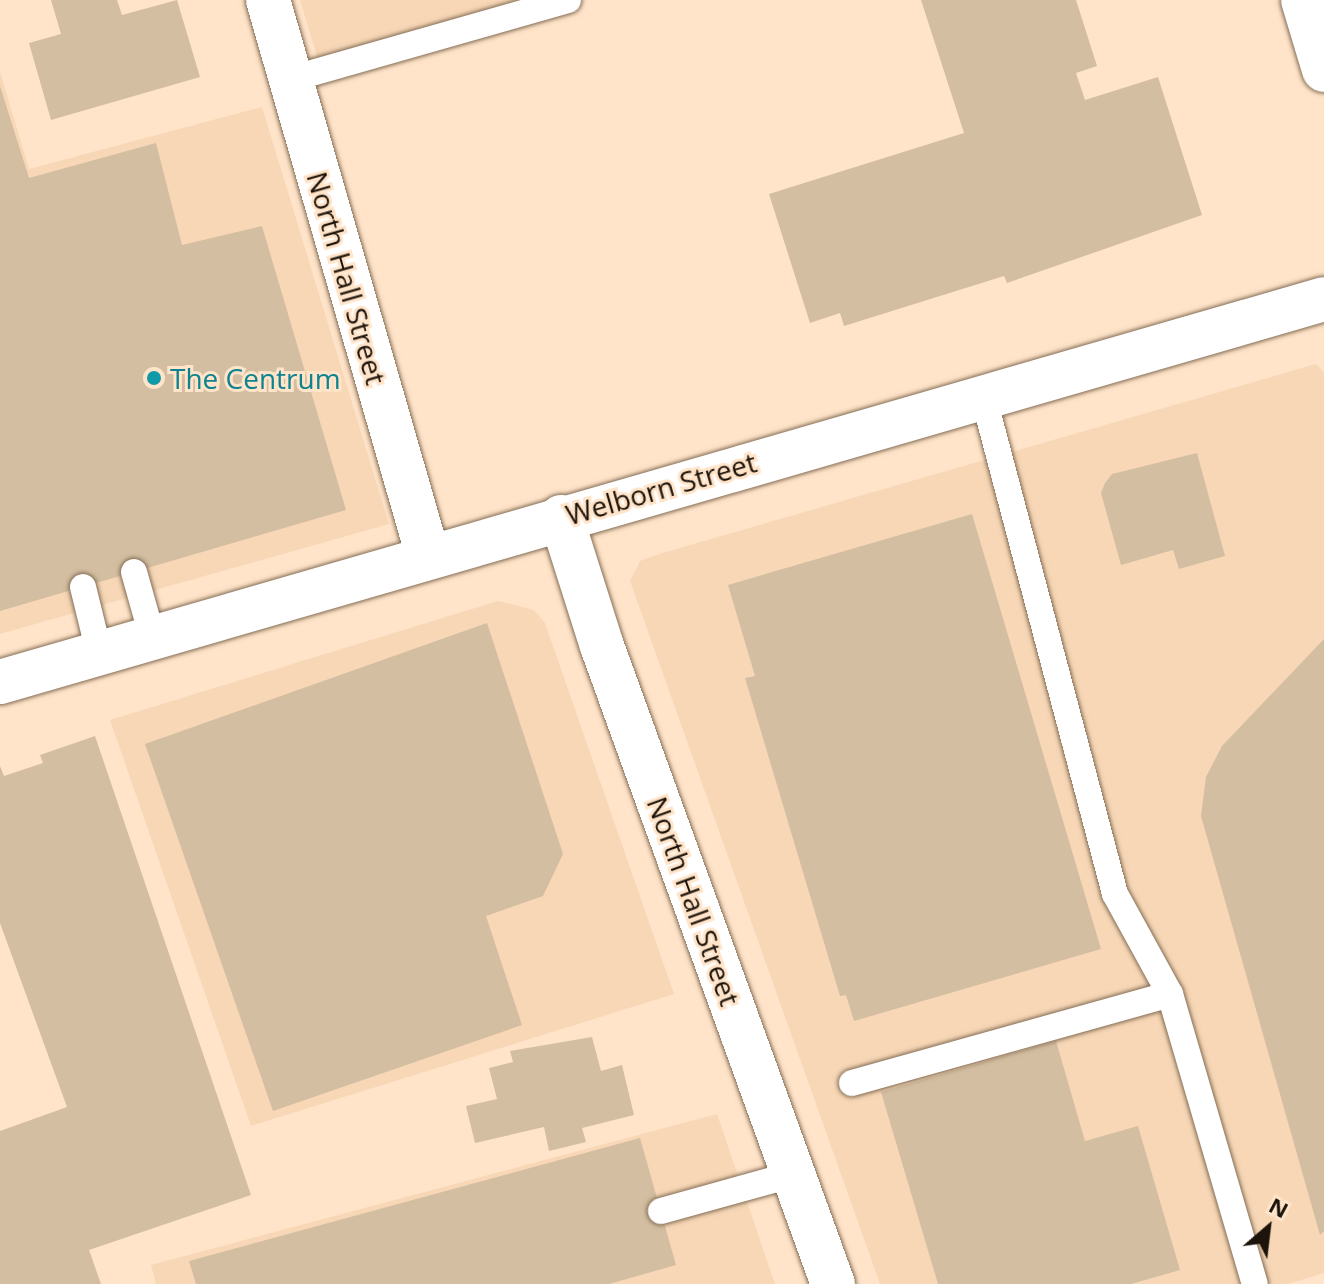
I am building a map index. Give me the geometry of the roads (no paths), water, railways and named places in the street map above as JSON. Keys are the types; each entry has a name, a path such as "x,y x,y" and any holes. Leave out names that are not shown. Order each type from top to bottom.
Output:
{"street":[{"name":"North Hall Street","path":"268,0 428,556"},
{"path":"1303,0 1324,70"},
{"name":"Welborn Street","path":"0,682 561,517 1324,299"},
{"name":"North Hall Street","path":"561,517 602,646 833,1284"}],"lane":[{"path":"291,79 568,0"},
{"path":"983,395 1115,894 1170,994 1255,1284"},
{"path":"134,572 152,636"},
{"path":"83,587 99,652"},
{"path":"852,1083 1170,994"},
{"path":"661,1211 794,1174"}],"place":[{"name":"The Centrum","path":"154,378"}]}
